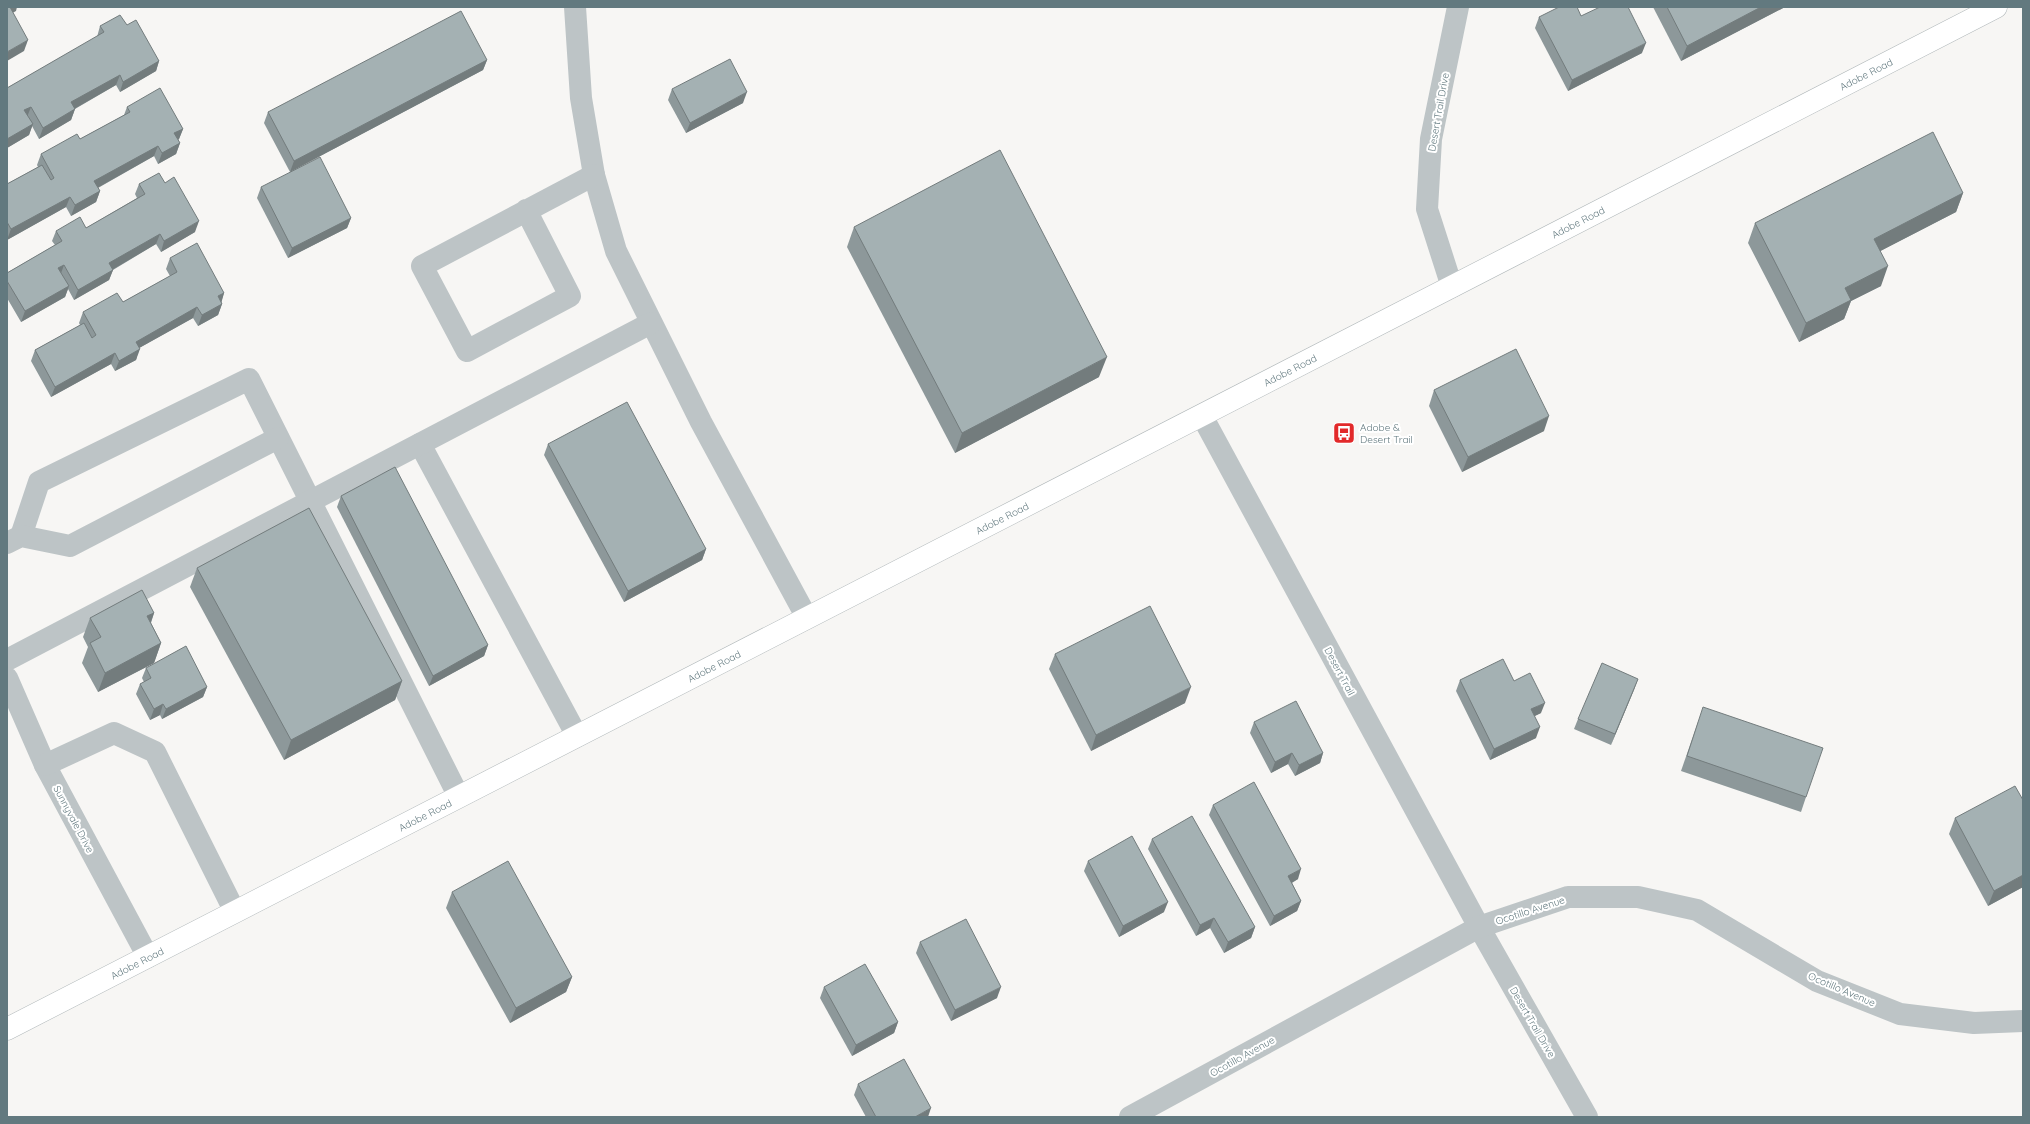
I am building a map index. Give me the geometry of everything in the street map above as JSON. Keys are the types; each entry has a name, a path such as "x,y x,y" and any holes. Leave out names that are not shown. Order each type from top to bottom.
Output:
{"main road":[{"name":"Adobe Road","path":"7,1029 1996,7"}],"street":[{"path":"575,7 580,98 594,175 616,251 701,422 807,618"},
{"name":"Desert Trail Drive","path":"1452,287 1427,209 1431,139 1458,7"},
{"path":"526,210 570,296 467,351 422,266 526,210 594,175"},
{"path":"7,660 651,323"},
{"path":"278,438 70,546 14,540 39,482 249,378 459,797"},
{"name":"Desert Trail","path":"1202,416 1479,927"},
{"path":"420,444 577,736"},
{"name":"Sunnyvale Drive","path":"7,678 45,764 148,957"},
{"path":"45,764 114,733 155,752 236,912"},
{"name":"Ocotillo Avenue","path":"1130,1117 1479,927 1568,897 1638,897 1697,910 1817,981 1900,1014 1974,1023 2023,1020"},
{"name":"Desert Trail Drive","path":"1479,927 1587,1117"}],"building":[{"path":"7,7 10,7 28,40 7,52"},
{"path":"1559,7 1577,7 1581,16 1600,7 1628,7 1646,43 1572,80 1539,17"},
{"path":"1667,7 1761,7 1687,46"},
{"path":"461,11 487,60 294,161 268,112"},
{"path":"120,15 127,25 136,20 159,61 123,82 120,75 71,102 75,109 43,128 31,107 24,110 33,124 7,139 7,88 104,32 100,26"},
{"path":"730,59 747,92 690,123 672,89"},
{"path":"160,88 183,129 174,133 180,143 162,153 158,146 94,181 100,191 75,205 70,197 11,229 7,222 7,184 42,165 51,180 54,178 41,154 77,134 80,139 130,112 127,107"},
{"path":"1933,132 1963,193 1874,239 1888,266 1845,288 1851,300 1806,323 1755,223"},
{"path":"1000,150 1107,357 962,433 854,227"},
{"path":"320,157 351,218 292,248 261,187"},
{"path":"159,173 165,183 174,177 199,221 164,241 160,234 109,263 113,270 78,290 64,265 58,268 69,286 25,311 7,281 7,273 62,241 56,231 80,217 86,228 145,194 139,184"},
{"path":"197,243 224,293 218,296 222,304 202,315 197,307 136,342 140,349 119,361 115,353 55,387 35,350 84,323 92,338 96,335 83,312 117,293 123,302 177,272 170,258"},
{"path":"1516,349 1549,416 1468,457 1434,390"},
{"path":"627,402 706,549 628,591 548,444"},
{"path":"395,467 488,645 433,676 341,496"},
{"path":"309,508 402,681 291,740 197,568"},
{"path":"142,590 154,613 147,616 161,643 105,673 90,643 101,637 90,618"},
{"path":"1150,606 1191,687 1096,735 1055,654"},
{"path":"186,646 207,687 166,709 163,704 154,709 140,684 151,678 146,668"},
{"path":"1503,659 1514,681 1530,673 1545,703 1531,709 1540,727 1494,749 1460,680"},
{"path":"1602,663 1638,679 1615,734 1578,719"},
{"path":"1296,701 1323,753 1299,765 1292,753 1275,762 1254,722"},
{"path":"1703,707 1823,748 1806,797 1687,756"},
{"path":"1254,782 1301,869 1288,876 1301,901 1274,916 1213,805"},
{"path":"2015,786 2023,800 2023,875 1994,891 1955,818"},
{"path":"1192,816 1255,927 1228,942 1214,918 1200,925 1152,839"},
{"path":"1132,836 1168,902 1123,926 1088,861"},
{"path":"508,861 572,977 516,1008 452,892"},
{"path":"966,919 1001,987 955,1010 920,942"},
{"path":"865,964 898,1022 856,1045 824,987"},
{"path":"904,1059 931,1108 915,1117 876,1117 858,1084"}],"place":[{"name":"Adobe & Desert Trail","path":"1344,433"}]}
